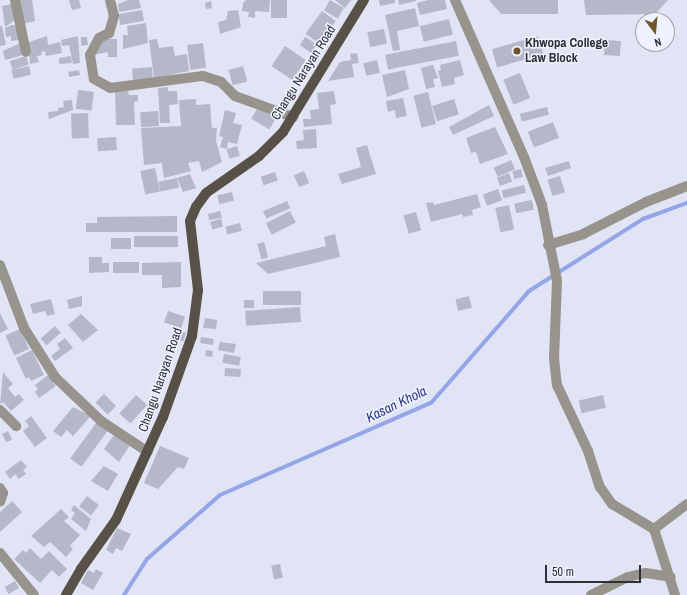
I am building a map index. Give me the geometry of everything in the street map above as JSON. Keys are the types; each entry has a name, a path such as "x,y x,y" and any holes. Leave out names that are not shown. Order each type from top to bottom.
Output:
{"main road":[{"name":"Changu Narayan Road","path":"66,595 81,569 116,520 148,452 192,336 198,290 190,221 196,206 206,193 259,156 293,117 364,0"}],"street":[{"path":"15,0 26,52"},
{"path":"110,0 114,16 109,34 99,38 90,55 94,79 110,88 203,76 221,82 235,96 293,117"},
{"path":"455,0 524,158 542,205 550,257 557,281 554,358 557,385 588,451 600,487 612,504 654,529 671,577 675,595"},
{"path":"548,245 583,234 646,202 687,186"},
{"path":"0,265 24,328 55,377 101,421 148,452"},
{"path":"0,410 16,426"},
{"path":"0,488 3,493 0,502"},
{"path":"654,529 687,504"},
{"path":"0,553 34,595"},
{"path":"591,595 628,577 646,573 671,577"}],"building":[{"path":"18,0 32,0 35,21 22,24"},
{"path":"69,0 79,0 81,8 72,10"},
{"path":"128,0 139,0 141,8 119,12 118,4"},
{"path":"246,0 270,0 269,12 255,11 255,18 248,17 249,12 242,11 243,3"},
{"path":"271,0 287,0 287,18 271,18"},
{"path":"330,0 344,8 338,18 324,10"},
{"path":"335,0 351,0 345,8"},
{"path":"379,0 395,0 395,3 380,6"},
{"path":"398,0 416,0 416,1 399,5"},
{"path":"428,0 445,0 447,9 420,15 417,3"},
{"path":"489,0 558,0 558,14 501,14"},
{"path":"584,0 668,0 657,12 635,12 635,14 586,15"},
{"path":"211,1 212,8 206,9 205,3"},
{"path":"13,4 15,20 5,27 2,6"},
{"path":"415,8 419,26 397,31 400,50 393,51 385,15"},
{"path":"142,10 144,21 120,25 118,14"},
{"path":"238,10 241,27 220,34 218,22 226,20 228,11"},
{"path":"322,11 336,21 319,44 306,34"},
{"path":"449,19 453,35 424,42 420,26"},
{"path":"146,23 148,43 123,49 123,35 128,35 127,26"},
{"path":"16,25 19,40 11,41 11,36 6,37 5,28"},
{"path":"0,26 2,26 6,45 0,46"},
{"path":"384,29 387,44 370,47 367,32"},
{"path":"47,36 48,45 60,42 62,53 46,56 45,51 41,52 42,55 37,56 39,62 30,64 29,42"},
{"path":"78,36 80,63 73,64 69,45 62,46 61,40"},
{"name":"Khwopa College Law Block","path":"538,36 543,54 497,67 492,49"},
{"path":"81,37 87,37 88,45 81,46"},
{"path":"305,37 317,44 311,53 300,45"},
{"path":"104,39 108,39 108,52 93,55"},
{"path":"108,39 117,39 117,57 108,57"},
{"path":"157,39 159,48 173,46 175,56 187,54 189,71 154,78 149,40"},
{"path":"605,40 621,41 620,56 604,55"},
{"path":"456,41 459,56 388,69 385,55"},
{"path":"20,43 23,55 5,60 3,51"},
{"path":"203,43 206,68 190,70 187,45"},
{"path":"285,46 306,60 292,80 272,66"},
{"path":"357,53 359,63 352,64 354,77 328,81 340,62 351,60 350,54"},
{"path":"26,56 29,65 13,70 10,61"},
{"path":"71,56 72,63 59,64 59,58"},
{"path":"377,60 380,73 366,76 363,63"},
{"path":"460,60 464,75 454,78 455,84 442,87 438,71 441,70 440,65"},
{"path":"433,65 438,78 433,79 435,87 426,89 421,68"},
{"path":"29,66 31,75 13,79 11,70"},
{"path":"243,66 247,81 233,85 229,70"},
{"path":"152,67 153,81 133,82 132,68"},
{"path":"79,70 80,75 69,77 68,72"},
{"path":"405,70 409,89 387,97 382,75"},
{"path":"520,73 530,98 513,105 503,80"},
{"path":"168,87 168,91 177,91 178,104 169,105 170,123 160,123 158,88"},
{"path":"78,90 94,92 92,111 76,109"},
{"path":"115,91 128,91 129,95 138,95 138,101 134,102 135,125 116,125"},
{"path":"334,91 336,104 330,105 332,124 304,127 303,119 311,119 310,110 319,109 317,93"},
{"path":"428,92 436,124 421,128 413,96"},
{"path":"403,98 407,116 396,118 395,110 388,112 386,101"},
{"path":"196,99 196,105 210,104 212,128 217,128 216,141 222,162 202,172 199,161 188,163 191,171 164,178 162,163 144,165 141,128 181,126 179,100"},
{"path":"454,99 459,114 437,121 432,106"},
{"path":"72,100 73,110 49,119 48,112 58,111 58,108 64,107 63,101"},
{"path":"260,104 278,115 269,129 251,119"},
{"path":"489,105 494,116 453,135 449,127"},
{"path":"547,107 549,115 522,122 520,114"},
{"path":"225,110 236,113 233,123 242,125 237,144 228,142 227,149 220,147 223,137 219,136"},
{"path":"158,111 159,126 141,127 140,112"},
{"path":"88,113 89,138 72,139 71,114"},
{"path":"553,122 559,138 534,148 528,132"},
{"path":"495,127 508,154 480,164 476,152 471,153 466,138"},
{"path":"316,129 317,148 297,149 296,141 304,140 303,130"},
{"path":"116,137 117,150 98,151 97,138"},
{"path":"367,145 376,174 342,184 338,174 361,167 356,148"},
{"path":"237,146 240,156 229,159 226,149"},
{"path":"511,160 515,169 498,177 494,168"},
{"path":"569,161 571,168 548,176 545,168"},
{"path":"155,168 160,191 145,195 140,171"},
{"path":"521,169 523,177 514,179 512,171"},
{"path":"304,171 309,183 299,187 294,175"},
{"path":"275,172 278,181 264,185 261,177"},
{"path":"509,173 512,181 500,186 497,178"},
{"path":"190,174 196,188 183,192 177,178"},
{"path":"560,176 565,192 553,196 548,180"},
{"path":"177,178 179,188 160,191 158,182"},
{"path":"524,185 526,193 504,198 502,191"},
{"path":"498,189 502,200 487,206 483,194"},
{"path":"232,192 234,201 219,204 217,195"},
{"path":"477,194 481,207 472,210 473,215 463,217 462,214 431,222 426,203 433,202 434,205"},
{"path":"532,200 534,210 516,213 514,203"},
{"path":"287,201 290,208 266,219 263,211"},
{"path":"509,205 514,229 501,232 495,208"},
{"path":"220,211 222,218 209,220 208,214"},
{"path":"290,211 296,223 272,235 266,223"},
{"path":"416,212 421,230 409,234 404,216"},
{"path":"177,216 177,232 86,232 86,223 97,223 97,217"},
{"path":"221,219 223,227 212,229 210,222"},
{"path":"240,223 242,231 227,234 225,227"},
{"path":"335,234 340,257 268,274 256,263 326,246 324,237"},
{"path":"134,236 178,236 178,247 134,247"},
{"path":"111,238 131,238 131,249 111,249"},
{"path":"264,242 268,257 261,259 257,244"},
{"path":"89,257 102,257 102,263 109,263 109,272 89,273"},
{"path":"113,262 139,262 139,273 113,273"},
{"path":"181,262 181,287 162,288 162,275 142,275 142,263"},
{"path":"263,291 301,291 301,305 263,305"},
{"path":"82,296 82,306 69,309 67,300"},
{"path":"469,296 472,308 458,311 455,299"},
{"path":"51,299 55,314 47,316 45,311 33,314 30,304"},
{"path":"244,300 254,300 254,308 244,308"},
{"path":"300,307 301,322 246,326 245,311"},
{"path":"168,311 185,317 181,328 164,322"},
{"path":"0,313 8,329 0,333"},
{"path":"81,314 98,330 83,342 68,325"},
{"path":"205,318 217,320 216,329 203,328"},
{"path":"55,326 61,333 47,345 41,338"},
{"path":"20,329 29,349 14,356 5,336"},
{"path":"175,329 186,333 183,342 172,337"},
{"path":"201,337 214,339 213,345 200,343"},
{"path":"65,338 73,348 55,361 51,356 60,349 57,344"},
{"path":"220,342 236,344 234,353 218,350"},
{"path":"32,350 44,375 31,381 29,377 26,379 16,358"},
{"path":"206,350 213,351 212,357 205,356"},
{"path":"224,354 241,357 239,366 222,363"},
{"path":"225,368 241,369 240,377 224,376"},
{"path":"3,372 13,384 8,388 15,397 19,394 24,400 11,411 3,402 0,404"},
{"path":"48,375 56,386 39,398 35,392 38,389 35,385"},
{"path":"104,394 116,406 108,415 96,402"},
{"path":"136,395 147,405 130,424 119,414"},
{"path":"603,395 606,408 582,413 579,401"},
{"path":"73,407 91,416 73,436 67,430 61,437 53,431"},
{"path":"31,416 47,438 35,447 23,431 29,426 25,421"},
{"path":"96,423 107,431 81,467 70,459"},
{"path":"8,431 12,440 6,442 2,434"},
{"path":"114,435 130,445 119,462 104,449"},
{"path":"160,446 189,458 184,469 178,467 158,489 144,483"},
{"path":"21,460 27,467 23,470 26,474 19,479 15,474 10,479 5,472"},
{"path":"104,466 118,474 108,491 91,481"},
{"path":"87,496 99,505 91,515 79,506"},
{"path":"12,501 22,512 0,532 0,512"},
{"path":"74,505 91,519 86,531 71,519 75,513 71,510"},
{"path":"61,509 69,517 64,521 80,535 70,546 73,549 66,557 50,542 44,547 31,536"},
{"path":"117,528 131,534 122,551 116,548 113,554 106,550"},
{"path":"30,548 41,559 49,551 67,569 59,577 52,570 40,583 14,559 23,550 26,553"},
{"path":"280,564 283,578 274,580 271,566"},
{"path":"96,569 103,573 93,590 81,583 88,570 94,573"},
{"path":"15,581 19,588 9,594 5,587"}],"waterway":[{"name":"Kasan Khola","path":"124,595 147,559 220,495 431,403 529,291 643,219 687,203"}],"place":[{"name":"Khwopa College Law Block","path":"517,51"}]}
